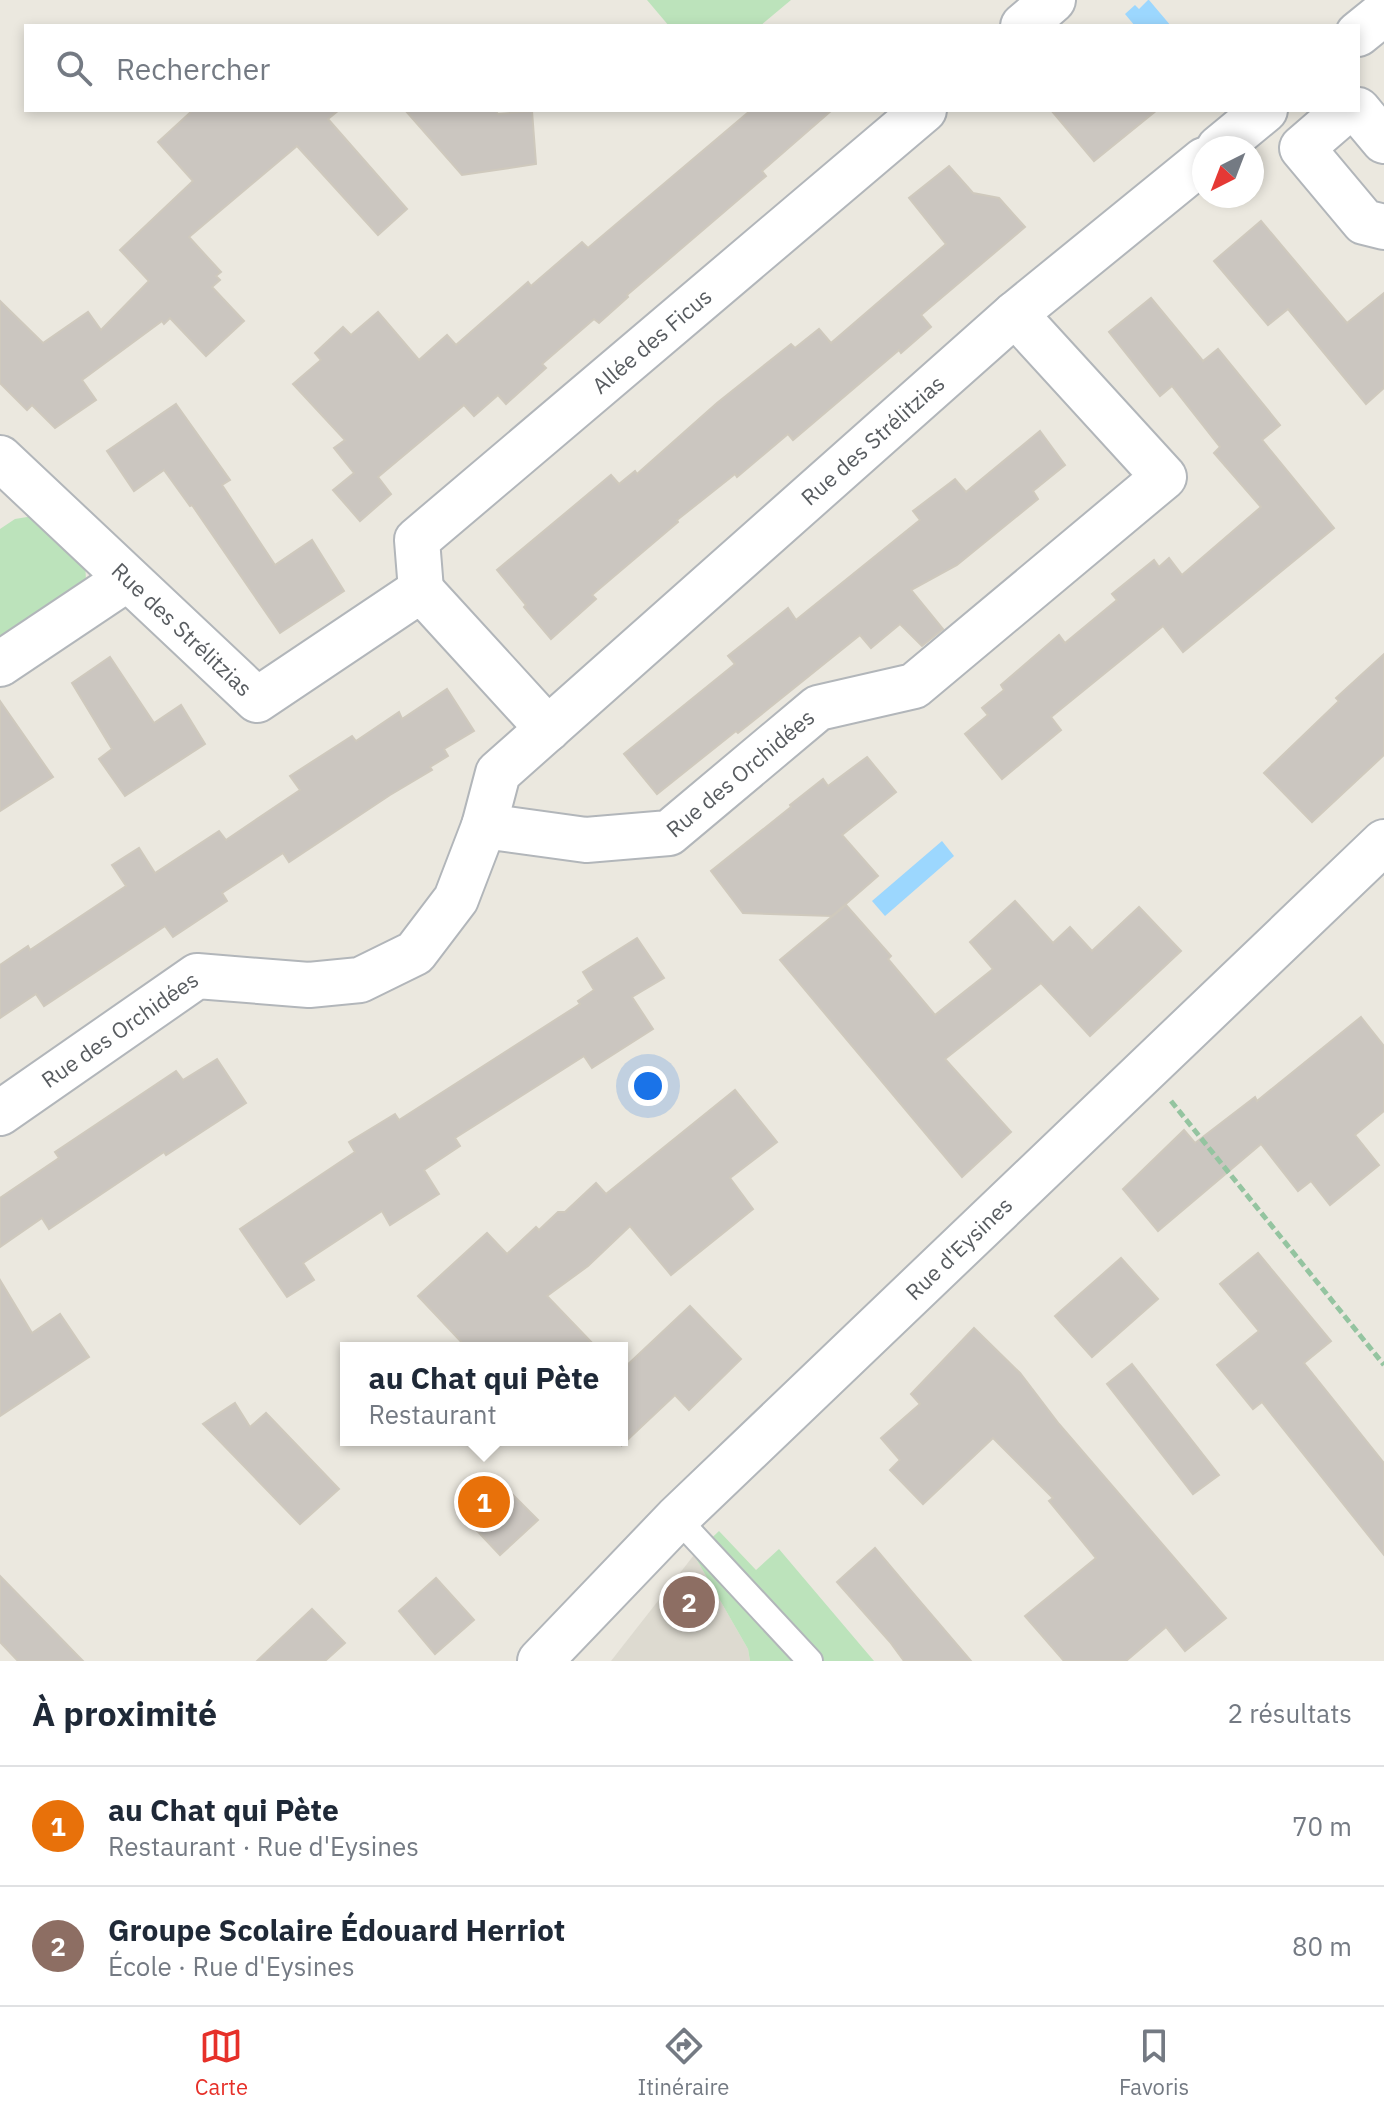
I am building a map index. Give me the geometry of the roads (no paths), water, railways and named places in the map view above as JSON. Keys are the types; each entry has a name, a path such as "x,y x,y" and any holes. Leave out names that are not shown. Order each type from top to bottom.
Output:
{"street":[{"path":"1025,24 1053,0"},
{"path":"1360,32 1384,13"},
{"name":"Allée des Ficus","path":"421,590 417,540 922,112"},
{"path":"1234,136 1263,112"},
{"path":"1344,112 1302,148 1364,222 1384,227"},
{"path":"1360,112 1384,141"},
{"name":"Rue des Strélitzias","path":"484,826 498,773 1015,314 1192,170"},
{"name":"Rue des Orchidées","path":"0,1113 197,976 309,985 360,980 415,953 456,899 484,826 586,840 669,833 818,708 914,686 1164,477 1015,314"},
{"name":"Rue des Strélitzias","path":"0,458 16,500 127,579 257,700 421,590"},
{"path":"0,664 127,579"},
{"path":"421,590 548,729"},
{"name":"Rue d'Eysines","path":"540,1661 677,1518 1384,842"}],"lane":[{"path":"677,1518 810,1661"}],"water":[{"path":"1149,0 1169,24 1133,24 1125,14 1135,5 1139,9"},
{"path":"942,841 954,856 885,916 872,901"}],"place":[{"name":"au Chat qui Pète","path":"484,1502"},
{"name":"Groupe Scolaire Édouard Herriot","path":"689,1602"}]}
